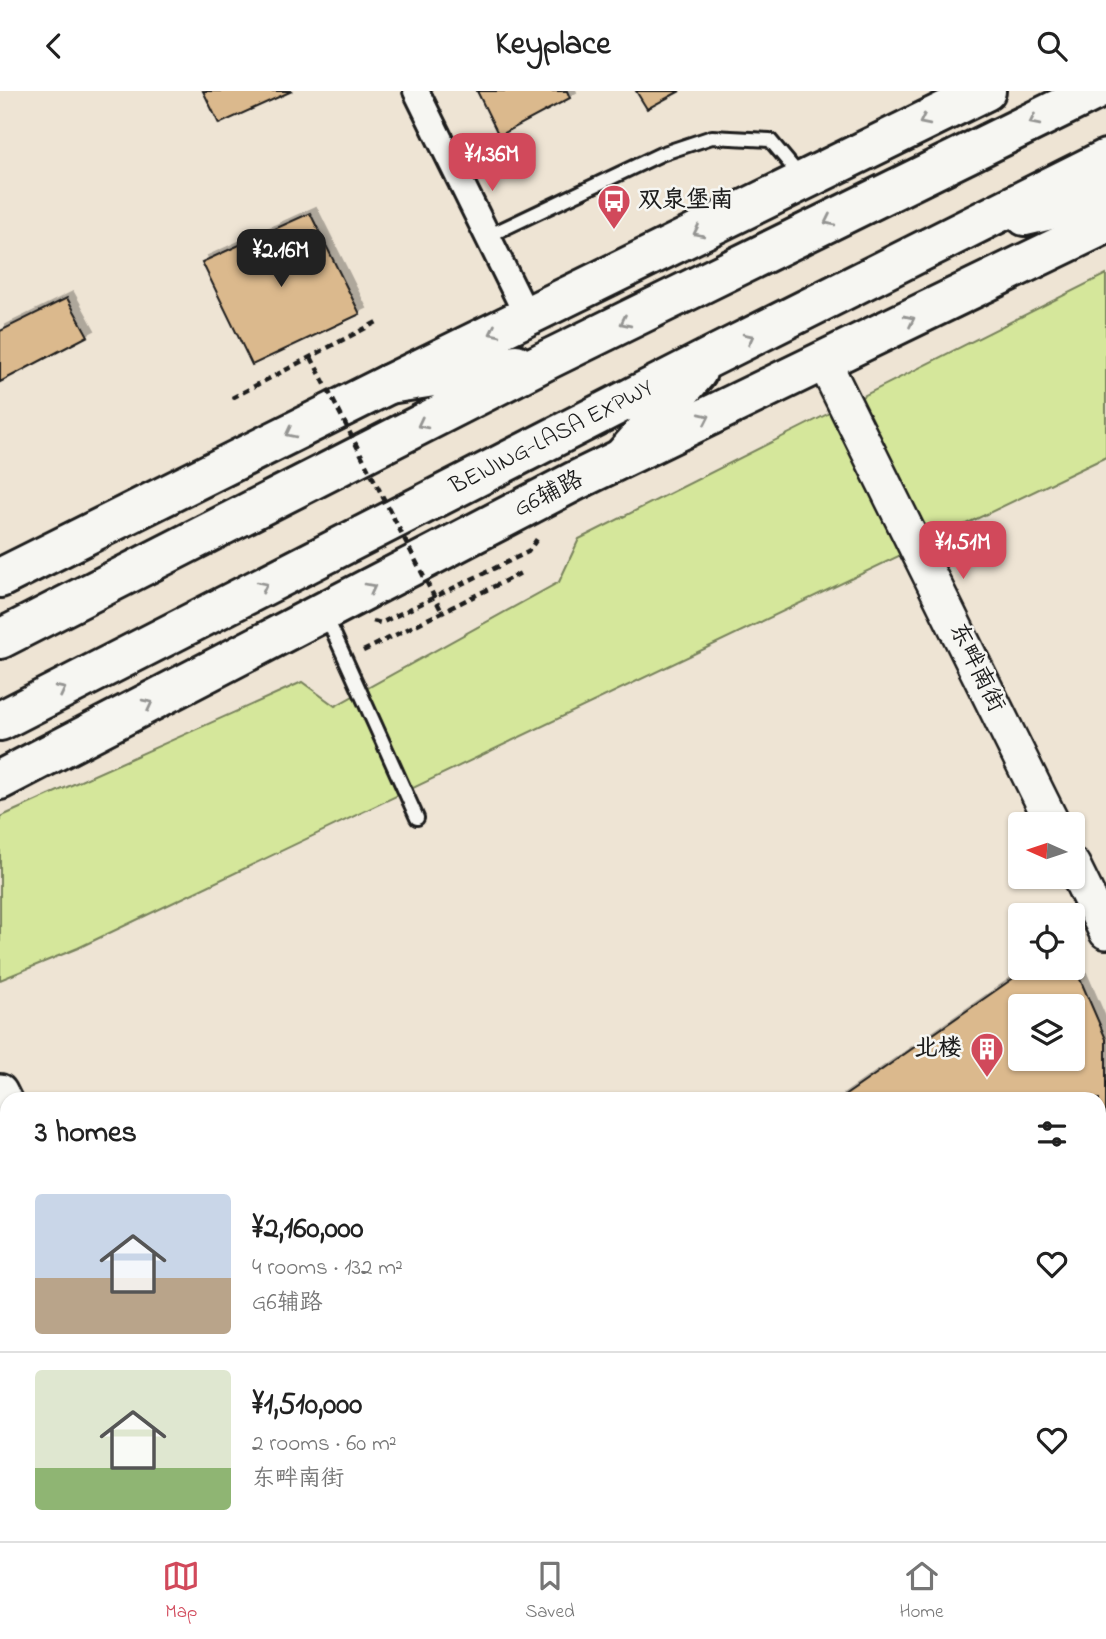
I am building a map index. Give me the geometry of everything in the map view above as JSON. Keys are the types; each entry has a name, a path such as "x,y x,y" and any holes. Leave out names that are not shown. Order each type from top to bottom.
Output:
{"main road":[{"path":"0,578 986,91"},
{"path":"0,639 550,359 1095,91"},
{"name":"BEIJING-LASA EXPWY","path":"0,721 711,357 1106,159"},
{"path":"959,233 1106,197"},
{"name":"G6辅路","path":"0,781 622,457 1106,224"},
{"path":"622,457 711,357"},
{"path":"389,384 550,359"}],"street":[{"path":"416,91 527,316"},
{"name":"东畔南街","path":"824,362 1047,812"},
{"path":"1085,889 1106,932"}],"lane":[{"path":"488,236 661,153 712,138 770,140 804,180"},
{"path":"324,612 417,818"}],"path":[{"path":"232,398 377,322"},
{"path":"311,357 442,612"},
{"path":"363,651 523,572"}],"green space":[{"path":"1106,274 1106,457 78,948 0,980 0,817 302,682 335,706 559,582 579,539"}],"building":[{"path":"203,91 292,91 219,124"},
{"path":"477,91 567,91 570,98 499,136"},
{"path":"636,91 680,91 647,109"},
{"path":"310,213 360,314 252,365 202,262"},
{"path":"67,298 88,336 0,382 0,331"},
{"name":"北楼","path":"1011,980 1080,980 1106,1039 1106,1092 850,1092"}],"place":[{"name":"双泉堡南","path":"614,231"},
{"name":"北楼","path":"987,1079"}]}
